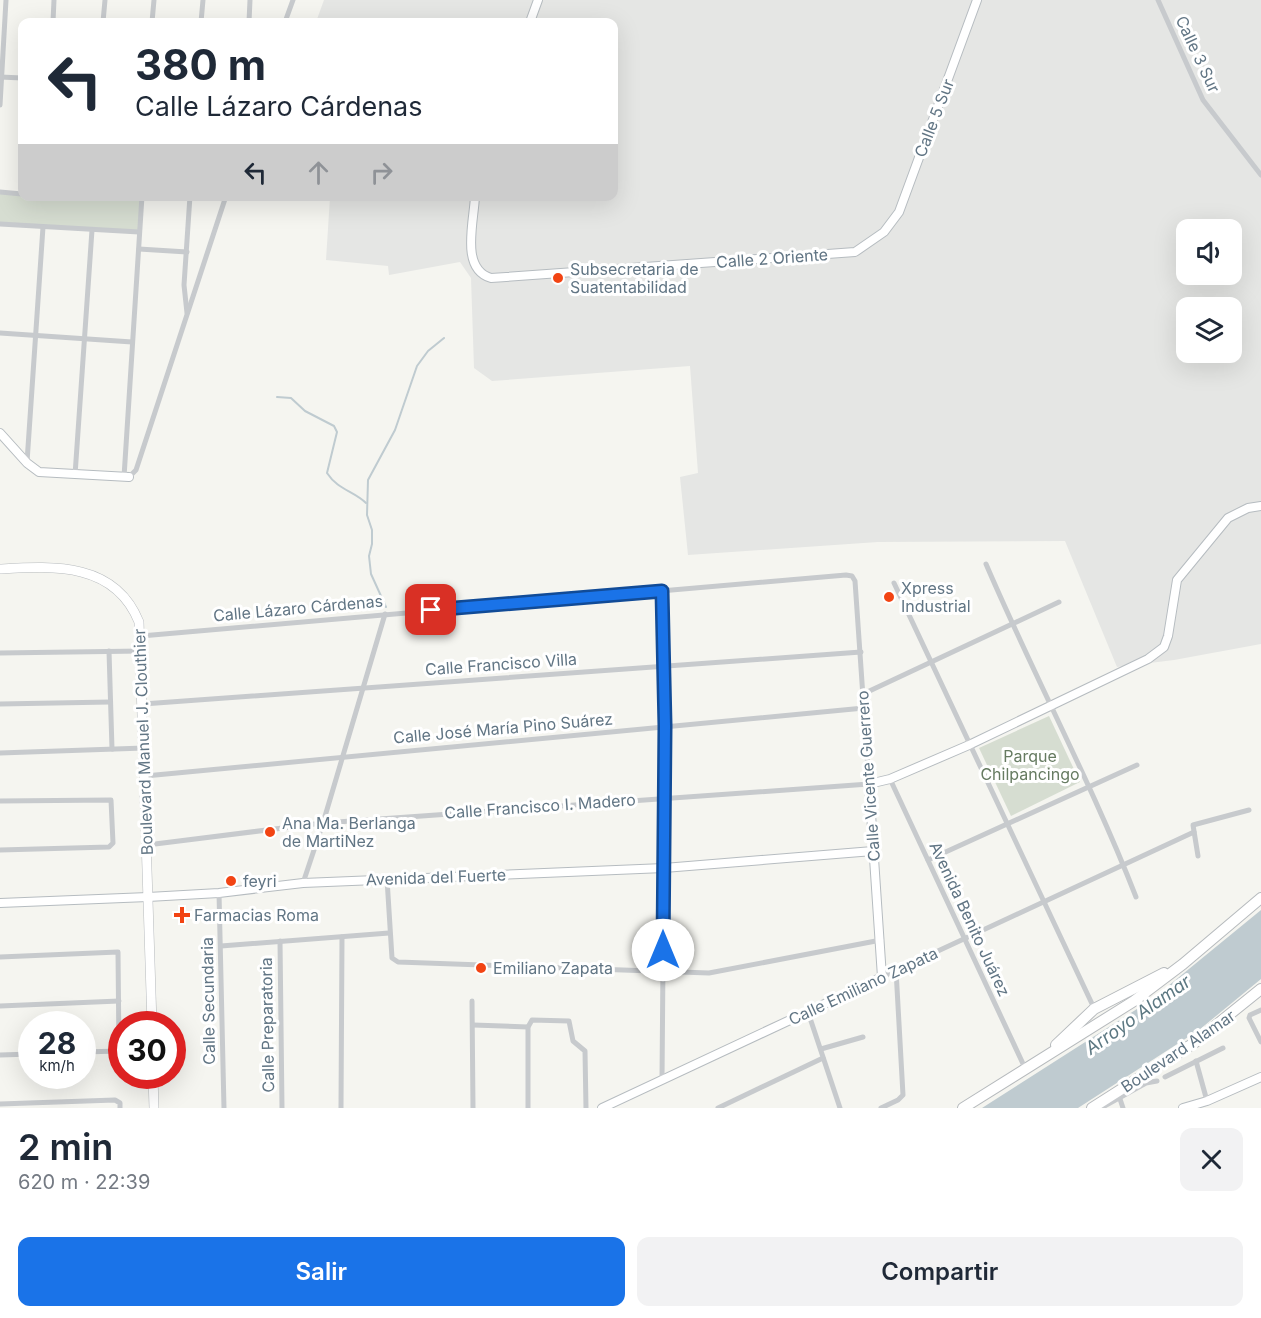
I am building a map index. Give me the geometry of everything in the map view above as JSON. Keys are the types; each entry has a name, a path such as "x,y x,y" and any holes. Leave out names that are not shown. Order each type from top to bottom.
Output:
{"highway":[{"path":"963,1108 1134,1001 1183,964 1261,898"},
{"path":"1041,1060 1094,1009 1183,964"},
{"name":"Boulevard Alamar","path":"1092,1108 1194,1043 1261,989"}],"main road":[{"name":"Boulevard Manuel J. Clouthier","path":"0,569 59,567 93,576 115,588 129,602 139,622 142,651 152,1011"},
{"path":"153,1089 154,1108"}],"street":[{"path":"0,105 6,0"},
{"path":"53,18 54,0"},
{"path":"103,18 105,0"},
{"path":"152,18 154,0"},
{"path":"201,18 203,0"},
{"path":"249,18 250,0"},
{"path":"286,18 293,0"},
{"path":"531,18 538,0"},
{"name":"Calle 5 Sur","path":"884,232 899,212 977,0"},
{"name":"Calle 3 Sur","path":"1158,0 1203,100 1261,175"},
{"path":"1,77 18,78"},
{"path":"0,192 18,194"},
{"path":"126,477 142,201"},
{"path":"188,314 184,292 190,201"},
{"path":"0,433 27,464 39,472 126,477 136,470 224,201"},
{"name":"Calle 2 Oriente","path":"475,201 471,257 476,270 483,276 491,278 855,252 884,232"},
{"path":"0,224 139,232"},
{"path":"27,464 43,227"},
{"path":"75,475 92,230"},
{"path":"139,249 187,252"},
{"path":"0,333 132,342"},
{"name":"Calle Francisco I. Madero","path":"147,845 323,823 869,784 890,779 969,745 1148,659 1164,646 1168,636 1177,580 1228,518 1248,508 1261,506"},
{"path":"986,564 1011,624 1052,705 1136,897"},
{"name":"Calle Lázaro Cárdenas","path":"141,636 852,576"},
{"name":"Calle Vicente Guerrero","path":"852,576 855,581 861,652 882,977"},
{"path":"894,584 1094,1009"},
{"path":"662,591 665,726 662,1080"},
{"path":"863,694 1059,602"},
{"path":"303,883 344,756 385,614"},
{"path":"109,651 112,749"},
{"path":"0,653 142,651"},
{"name":"Calle Francisco Villa","path":"143,704 861,652"},
{"path":"0,704 110,702"},
{"name":"Calle José María Pino Suárez","path":"145,776 864,708"},
{"path":"0,753 144,748"},
{"path":"927,860 1137,765"},
{"name":"Avenida Benito Juárez","path":"890,779 1025,1070"},
{"path":"0,801 111,800 112,846 0,850"},
{"name":"Calle Emiliano Zapata","path":"602,1108 1194,832 1193,825 1249,810"},
{"path":"1194,832 1198,856"},
{"name":"Avenida del Fuerte","path":"0,903 219,893 303,883 664,868 873,851"},
{"path":"387,879 389,933 394,960 720,972 881,940"},
{"name":"Calle Secundaria","path":"219,893 224,1108"},
{"path":"220,946 389,933"},
{"path":"341,1108 342,937"},
{"name":"Calle Preparatoria","path":"280,941 282,1108"},
{"path":"0,957 118,952 119,1011"},
{"path":"880,1108 902,1098 896,970"},
{"path":"0,1006 119,1001"},
{"path":"472,1001 473,1108"},
{"path":"1261,1010 1250,1015 1249,1018 1261,1042"},
{"path":"808,1012 840,1108"},
{"path":"528,1108 528,1027 532,1020 569,1021 573,1041 585,1051 586,1108"},
{"path":"472,1025 528,1027"},
{"path":"820,1049 863,1037"},
{"path":"1165,1077 1222,1048"},
{"path":"0,1055 18,1054"},
{"path":"718,1108 823,1058"},
{"path":"1196,1061 1207,1101"},
{"path":"1183,1108 1207,1101 1261,1077"},
{"path":"1101,1108 1146,1083 1156,1081"},
{"path":"1120,1099 1123,1108"},
{"path":"0,1104 118,1101 120,1108"}],"shaded area":[{"path":"324,0 1261,0 1261,644 1174,660 1117,667 1065,541 878,542 688,555 680,477 698,473 690,366 492,381 474,368 471,278 460,262 389,275 388,266 326,260 330,201 618,201 618,18 317,18"}],"green space":[{"path":"0,193 18,195 18,201 141,201 139,232 0,224"},
{"name":"Parque Chilpancingo","path":"1049,716 1080,782 1011,816 979,748"}],"water":[{"name":"Arroyo Alamar","path":"1261,910 1261,979 1199,1030 1078,1108 982,1108 1151,1000"}],"waterway":[{"path":"386,607 371,574 369,556 372,530 367,515 368,480 395,430 417,366 428,351 444,338"},
{"path":"277,397 291,398 305,411 334,426 337,432 327,473 341,487 366,503"}],"place":[{"name":"Subsecretaria de Suatentabilidad","path":"558,278"},
{"name":"Xpress Industrial","path":"889,597"},
{"name":"Ana Ma. Berlanga de MartiNez","path":"270,832"},
{"name":"feyri","path":"231,881"},
{"name":"Farmacias Roma","path":"182,915"},
{"name":"Emiliano Zapata","path":"481,968"}],"route":[{"path":"431,610 662,591 665,726 663,950"}]}
